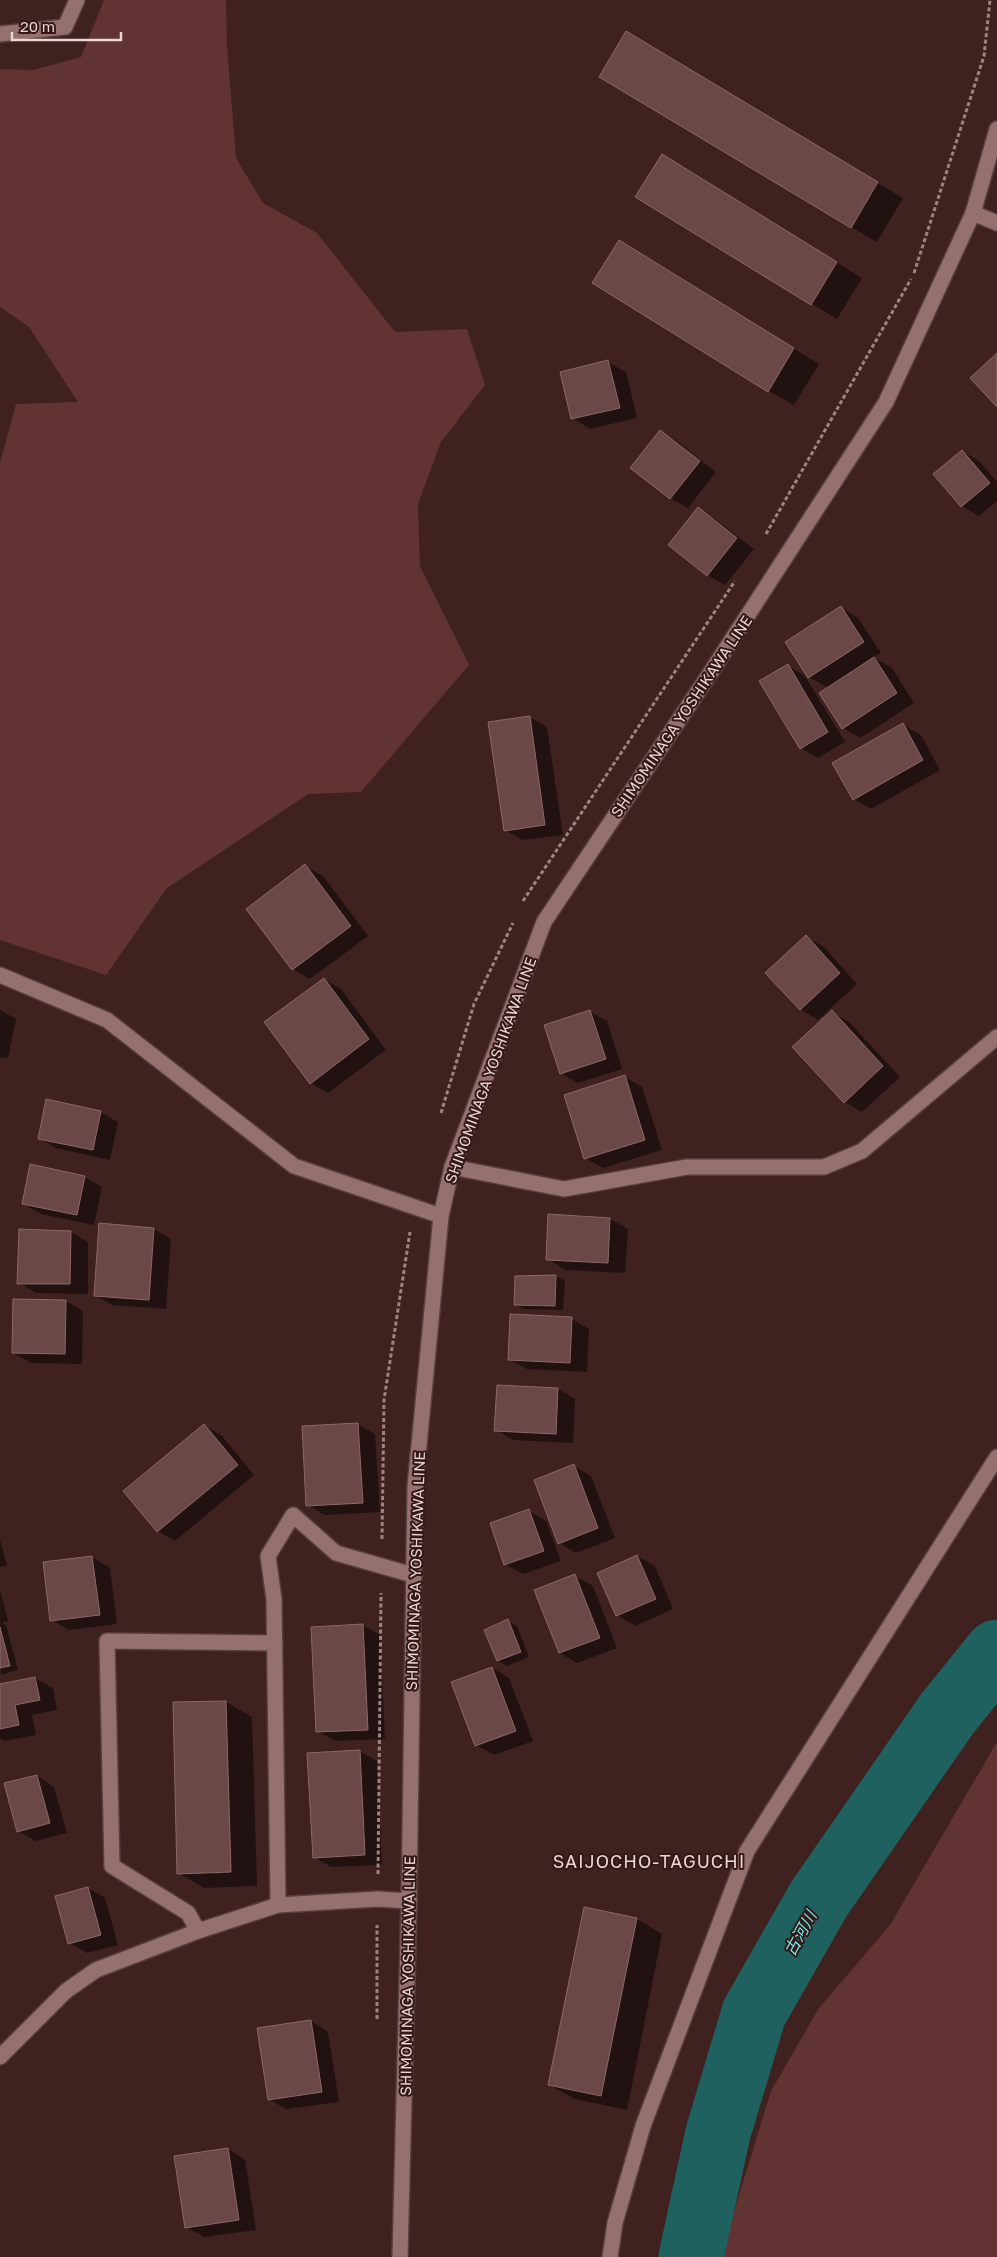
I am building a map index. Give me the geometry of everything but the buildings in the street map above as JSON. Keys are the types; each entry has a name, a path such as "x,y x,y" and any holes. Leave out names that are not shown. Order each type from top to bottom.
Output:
{"street":[{"path":"0,34 65,27 77,0"},
{"name":"SHIMOMINAGA YOSHIKAWA LINE","path":"400,2257 409,1901 415,1487 441,1216 452,1167 544,922 709,675 886,402 973,213 997,128"},
{"path":"973,213 997,223"},
{"path":"0,976 107,1020 294,1166 441,1216"},
{"path":"452,1167 564,1189 688,1167 824,1167 862,1151 997,1038"},
{"path":"610,2257 615,2223 643,2126 747,1851 997,1457"},
{"path":"278,1905 274,1599 268,1556 293,1516 336,1553 413,1575"},
{"path":"198,1931 188,1913 112,1866 107,1641 275,1643"},
{"path":"0,2057 66,1991 96,1970 198,1931 278,1905 378,1899 409,1901"}],"path":[{"path":"762,541 913,275 984,56 990,0"},
{"path":"519,910 527,893 740,574"},
{"path":"441,1114 474,1004 515,918"},
{"path":"377,2026 384,1400 414,1206"}],"shaded area":[{"path":"104,0 226,0 227,46 236,158 263,203 317,233 395,332 467,329 485,385 441,442 418,504 420,566 469,665 361,792 308,794 167,888 106,975 0,940 0,463 16,404 78,402 29,327 0,307 0,69 33,70 81,57"},
{"path":"997,1742 997,2257 720,2257 771,2091 819,2008 890,1925"}],"waterway":[{"name":"古河川","path":"691,2257 718,2133 754,2013 819,1899 947,1714 997,1652"}],"district":[{"name":"SAIJOCHO-TAGUCHI","path":"649,1861"}]}
